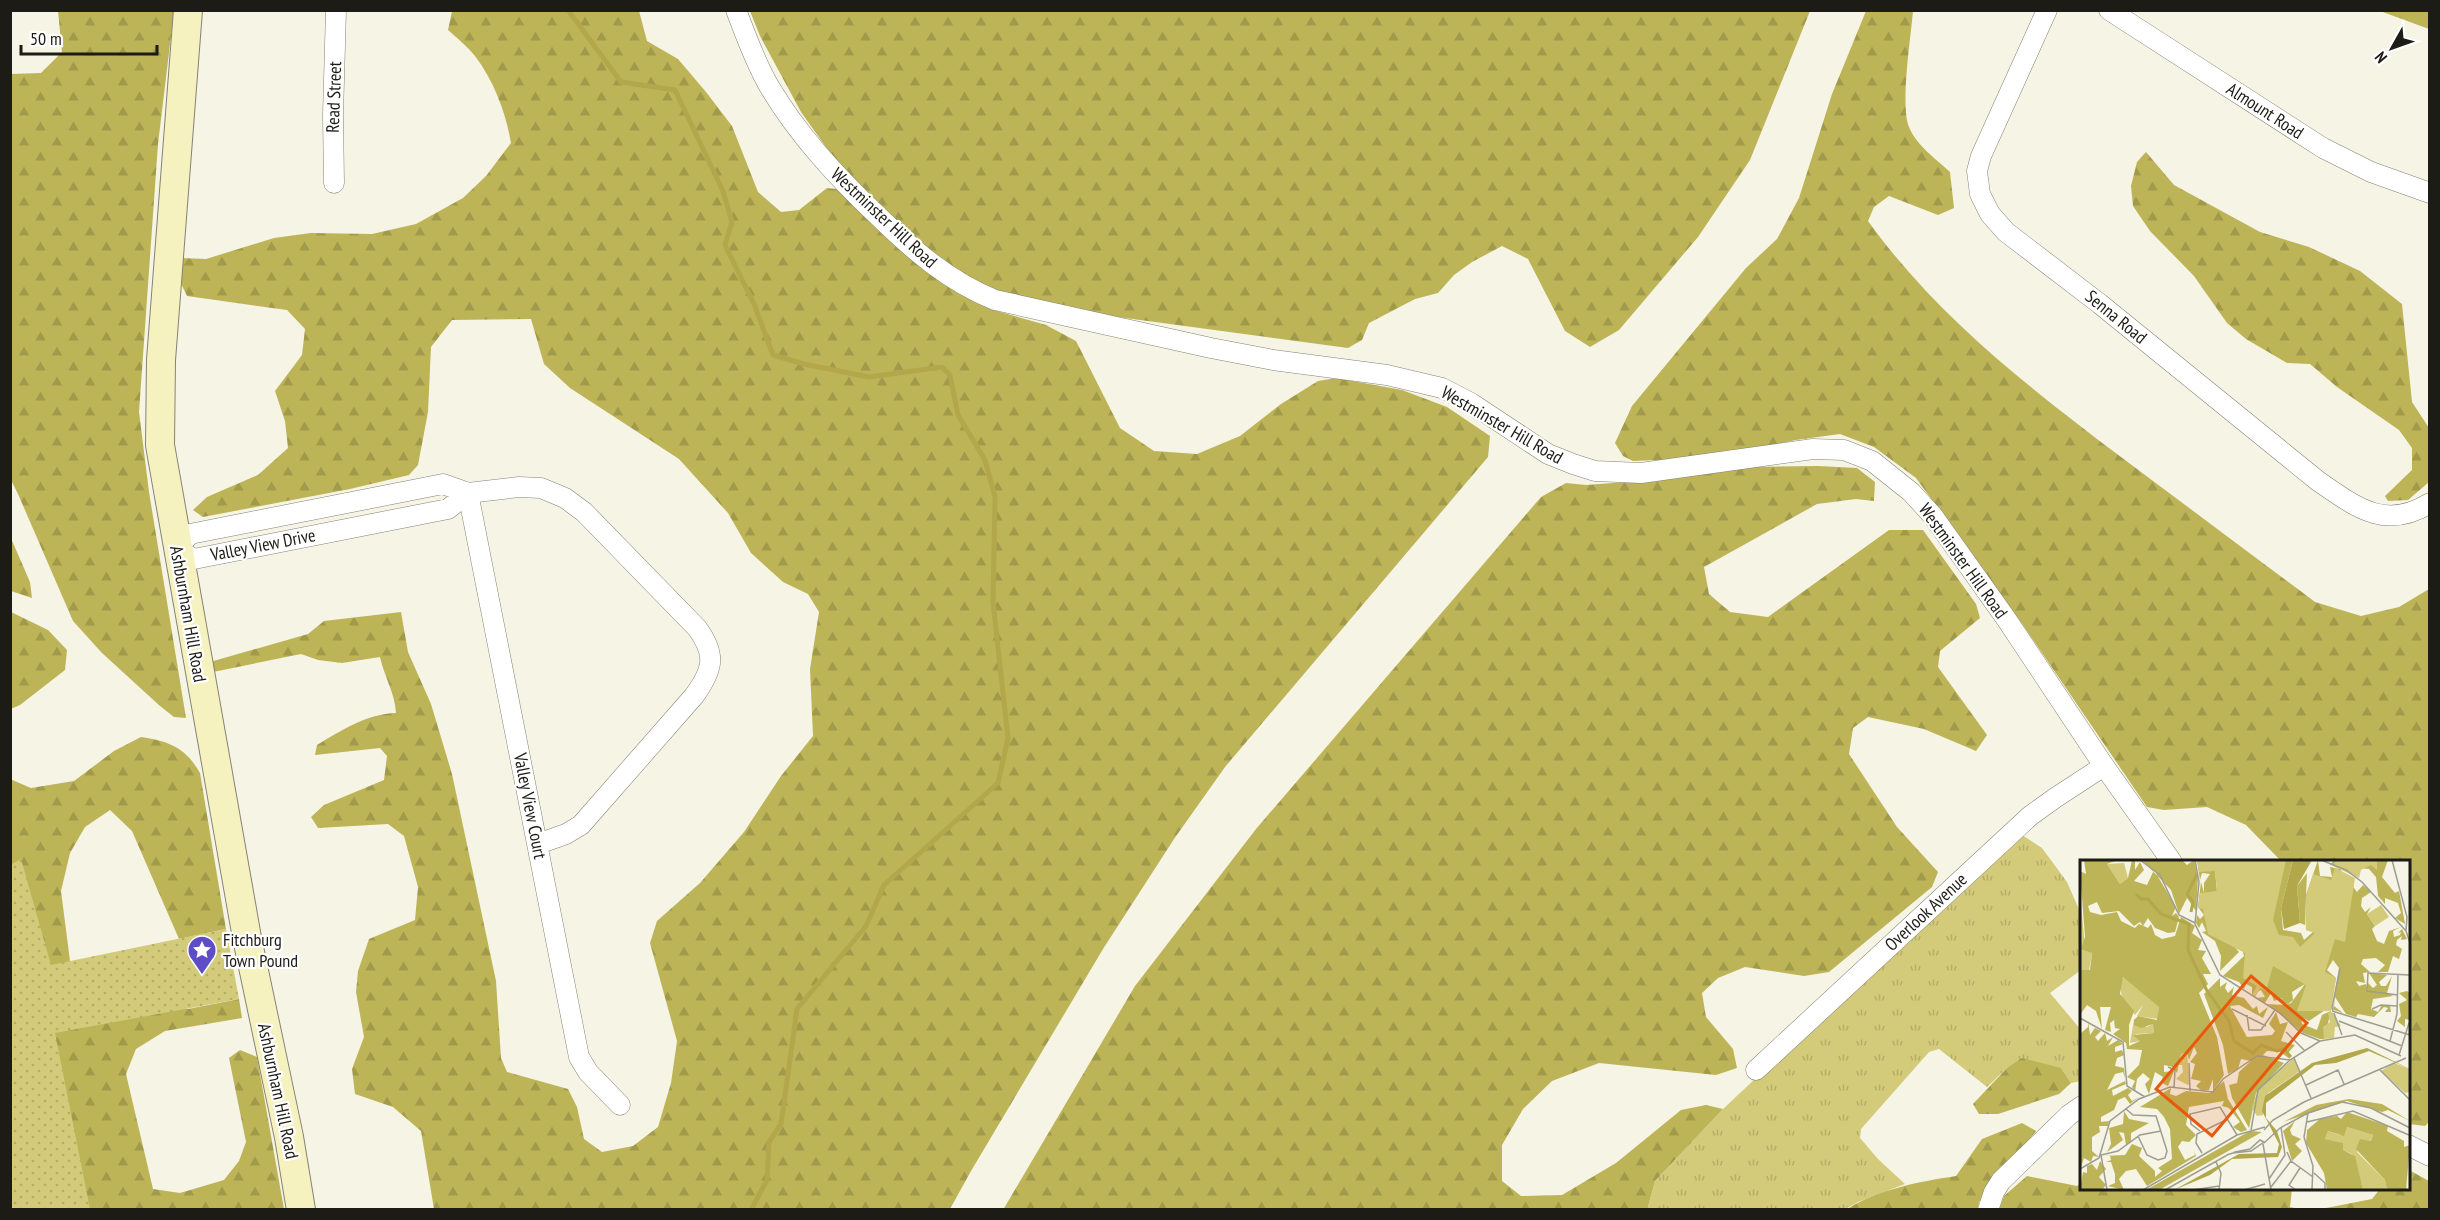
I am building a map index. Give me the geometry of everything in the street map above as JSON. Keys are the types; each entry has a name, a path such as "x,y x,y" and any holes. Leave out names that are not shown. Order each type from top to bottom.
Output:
{"street":[{"name":"Ashburnham Hill Road","path":"188,10 159,411 163,466 247,938 289,1137 301,1209"},
{"name":"Read Street","path":"334,183 336,10"},
{"name":"Westminster Hill Road","path":"736,10 769,86 812,147 839,178 930,264 971,291 995,300 1211,348 1273,360 1387,375 1442,388 1471,403 1548,454 1573,465 1595,471 1641,473 1813,448 1844,450 1872,461 1911,492 1933,516 2171,860"},
{"name":"Senna Road","path":"2047,10 1981,156 1977,171 1978,182 1984,204 1990,214 2018,241 2100,304 2318,481 2344,499 2366,511 2385,517 2409,514 2430,503"},
{"name":"Almount Road","path":"2109,10 2323,148 2371,172 2430,193"},
{"name":"Valley View Drive","path":"177,549 190,534 443,484 468,493 541,488 565,498 595,522 697,628 709,649 711,664 700,687 581,825 571,832 538,843"},
{"name":"Valley View Court","path":"468,493 579,1057 588,1072 620,1106"},
{"name":"Overlook Avenue","path":"1756,1070 2030,816 2104,766"},
{"path":"1988,1209 2001,1181 2080,1108"},
{"path":"2410,1146 2430,1156"}],"green space":[{"path":"58,11 174,11 158,144 139,412 149,492 186,718 174,717 160,706 102,653 73,621 11,480 10,74 41,73 62,52"},
{"path":"452,11 639,11 647,41 678,59 706,92 732,126 758,192 781,212 799,210 827,188 836,189 935,275 990,309 1046,325 1076,341 1120,428 1154,451 1197,454 1240,436 1281,404 1318,381 1336,378 1402,390 1447,407 1490,436 1488,457 1225,767 1174,839 1103,949 950,1209 434,1209 421,1131 393,1107 355,1094 352,1069 364,1037 356,992 358,971 369,939 415,920 418,887 404,836 388,824 318,828 311,817 324,805 384,780 387,756 380,748 315,755 317,745 345,729 375,716 396,713 394,698 380,657 342,663 318,660 301,654 213,672 210,662 308,634 324,621 401,612 408,652 431,704 452,774 496,981 501,1058 507,1072 568,1089 577,1107 584,1139 602,1152 633,1146 658,1127 671,1083 677,1041 650,943 657,921 700,883 744,832 781,776 813,736 810,669 819,612 808,594 783,582 751,553 728,513 679,459 570,388 544,364 531,319 452,320 431,347 428,412 418,465 409,475 350,489 203,517 193,510 207,497 258,475 288,448 285,421 275,391 302,355 305,329 287,310 187,296 177,275 181,258 206,259 274,238 311,233 372,234 416,224 463,198 486,176 511,143 506,120 488,76 472,53 448,30"},
{"path":"750,11 1810,11 1750,160 1698,237 1619,330 1590,347 1565,331 1528,259 1502,246 1472,262 1454,275 1438,293 1415,299 1369,323 1362,340 1348,348 1066,310 999,295 959,273 891,220 843,171 801,112 760,36"},
{"path":"1866,11 1913,11 1906,88 1909,127 1916,140 1950,172 1954,208 1938,215 1889,196 1874,207 1868,221 1924,289 1987,350 2055,407 2315,602 2361,616 2399,607 2429,589 2429,1122 2425,1126 2410,1124 2410,860 2280,860 2246,825 2207,807 2164,810 2147,807 2023,625 1916,478 1874,447 1840,434 1796,440 1708,458 1633,461 1623,456 1615,443 1632,406 1746,268 1777,239 1799,198 1832,94"},
{"path":"2380,11 2429,11 2429,29"},
{"path":"2146,152 2174,185 2260,232 2309,247 2360,271 2402,304 2412,402 2429,428 2429,482 2408,500 2388,501 2385,496 2412,470 2412,448 2399,430 2337,387 2310,364 2287,363 2246,339 2227,323 2194,276 2150,231 2133,206 2131,186 2137,162"},
{"path":"1751,467 1857,468 1875,482 1874,501 1856,499 1817,504 1704,567 1709,594 1730,612 1768,617 1889,530 1923,530 1976,604 1980,618 1940,651 1938,667 1987,735 1976,751 1924,729 1868,717 1853,728 1849,754 1897,827 1938,872 1932,887 1829,972 1804,976 1745,967 1718,978 1702,993 1706,1017 1733,1049 1737,1068 1716,1075 1599,1063 1552,1081 1523,1109 1502,1145 1502,1181 1521,1196 1562,1195 1616,1163 1681,1110 1706,1105 1723,1109 1655,1181 1648,1207 1650,1209 1003,1210 1135,986 1256,829 1541,497 1566,483 1586,485 1640,481"},
{"path":"10,536 30,582 32,598 11,591"},
{"path":"11,612 48,630 67,650 65,670 20,705 11,709"},
{"path":"141,737 176,747 189,757 200,773 226,929 179,939 132,831 110,810 85,827 70,853 61,891 70,961 80,977 188,1009 239,999 242,1018 165,1031 136,1049 126,1074 153,1189 180,1193 224,1180 239,1161 246,1142 229,1058 240,1050 257,1057 284,1209 11,1209 10,779 31,788 74,781 114,751"},
{"path":"2022,835 2042,848 2067,882 2080,912 2080,971 2050,993 2080,1029 2080,1081 2071,1083 2061,1068 2007,1068 1987,1087 1939,1049 1929,1052 1861,1129 1860,1138 1878,1159 1905,1184 1845,1209 1650,1210 1648,1207 1655,1181 1723,1109 1852,988"},
{"path":"21,859 51,965 226,929 239,999 55,1033 90,1209 11,1209 10,865"},
{"path":"2022,1058 2061,1068 2071,1083 2059,1094 1998,1114 1979,1114 1973,1104 2007,1068"},
{"path":"2022,1123 2036,1131 1979,1202 1978,1209 1845,1210 1885,1192 1956,1176 1982,1139"},
{"path":"2410,1171 2429,1181 2429,1209 2321,1209 2372,1199 2379,1190 2410,1190"},
{"path":"2027,1176 2077,1186 2080,1184 2080,1190 2292,1190 2290,1207 2300,1209 1999,1209 2004,1196"}],"waterway":[{"path":"568,10 621,82 675,90 723,191 732,222 725,245 754,304 773,355 804,364 869,377 942,367 950,375 958,415 985,460 995,497 993,602 1008,738 998,783 884,885 866,926 797,1009 781,1124 769,1142 767,1180 751,1210"}],"place":[{"name":"Fitchburg Town Pound","path":"202,976"}]}
